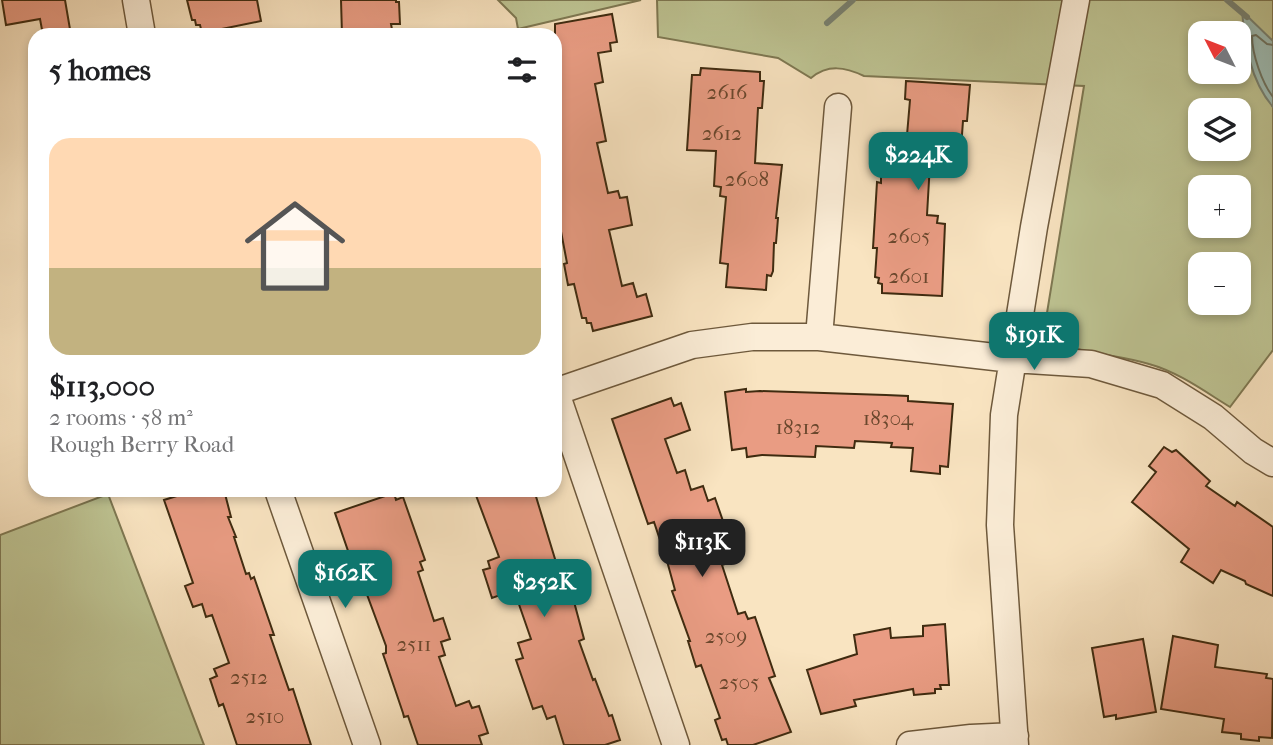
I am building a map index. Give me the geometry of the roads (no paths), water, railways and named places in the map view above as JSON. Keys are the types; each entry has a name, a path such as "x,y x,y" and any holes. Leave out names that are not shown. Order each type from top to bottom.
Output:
{"street":[{"path":"136,0 141,28"},
{"path":"910,745 971,738 1015,741 1000,525 1004,415 1076,0"},
{"path":"819,337 838,107"},
{"path":"562,389 692,345 752,337 819,337 1012,359 1091,364 1162,385 1213,417 1253,451 1273,463"},
{"path":"562,411 676,745"},
{"path":"280,497 367,745"}],"water":[{"path":"1242,11 1273,41 1273,107 1265,97 1251,63 1251,21 1243,21"}],"waterway":[{"path":"827,23 853,0"},
{"path":"1227,0 1247,17"}]}
